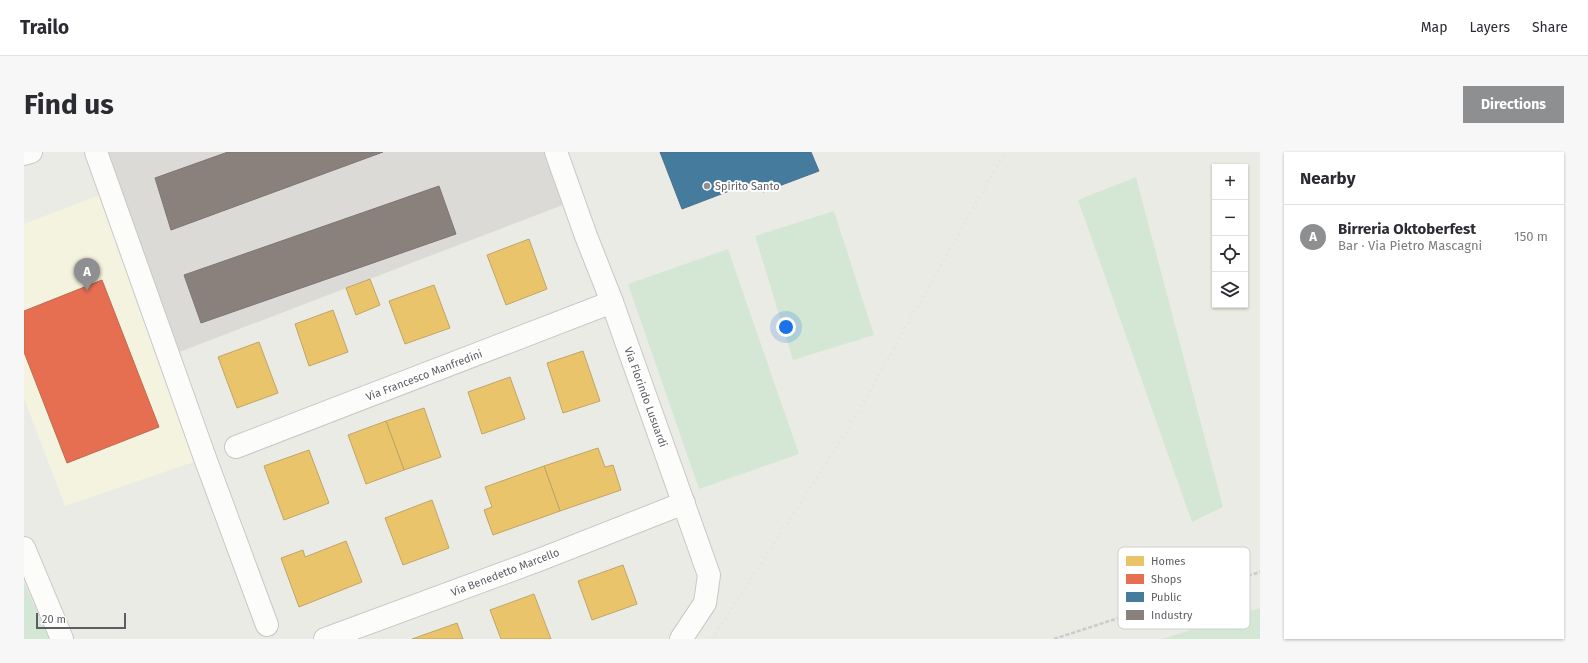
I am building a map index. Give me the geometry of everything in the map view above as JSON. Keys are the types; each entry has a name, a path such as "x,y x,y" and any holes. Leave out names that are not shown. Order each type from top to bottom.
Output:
{"street":[{"path":"24,154 31,152"},
{"path":"96,152 205,458 267,625"},
{"name":"Via Florindo Lusuardi","path":"556,152 586,236 612,302 709,575 705,603 681,639"},
{"name":"Via Francesco Manfredini","path":"236,447 612,302"},
{"name":"Via Benedetto Marcello","path":"325,639 539,560 684,503"},
{"path":"24,548 62,639"}],"path":[{"path":"1250,575 1260,572"},
{"path":"1054,639 1118,618"}],"shaded area":[{"path":"104,152 556,152 573,201 169,356"},
{"path":"1136,177 1223,507 1192,522 1078,200"},
{"path":"110,191 205,458 65,506 24,398 24,224"},
{"path":"834,211 874,335 793,360 755,236"},
{"path":"728,249 799,454 699,489 628,284"},
{"path":"24,582 49,639 24,639"},
{"path":"1260,608 1260,639 1162,639 1194,629 1250,629 1250,611"}],"building: Homes":[{"path":"529,239 547,289 506,305 487,255"},
{"path":"370,279 380,305 356,315 346,288"},
{"path":"434,285 450,328 405,344 389,301"},
{"path":"333,310 348,352 309,366 295,324"},
{"path":"259,342 278,393 237,408 218,357"},
{"path":"583,351 600,401 563,413 547,363"},
{"path":"510,377 525,419 482,434 468,392"},
{"path":"424,408 441,457 404,470 386,421"},
{"path":"386,421 404,470 366,484 348,435"},
{"path":"598,448 605,467 613,465 621,490 560,511 544,466"},
{"path":"309,450 329,503 284,520 264,466"},
{"path":"544,466 560,511 493,535 484,510 492,507 485,487"},
{"path":"432,500 449,548 403,565 385,518"},
{"path":"346,541 362,582 299,607 281,558 303,550 305,557"},
{"path":"623,565 637,604 592,620 578,581"},
{"path":"534,594 551,639 501,639 490,610"},
{"path":"457,623 463,639 412,639"}],"building: Shops":[{"path":"102,280 159,427 67,463 24,352 24,311"}],"building: Public":[{"name":"Spirito Santo","path":"660,152 811,152 819,171 763,192 758,180 682,209"}],"building: Industry":[{"path":"228,152 383,152 171,230 155,178"},
{"path":"439,186 456,234 201,323 184,275"}],"railway":[{"path":"712,639 847,431 1005,152"}],"place":[{"name":"Spirito Santo","path":"707,186"},
{"name":"Birreria Oktoberfest","path":"87,291"}]}
